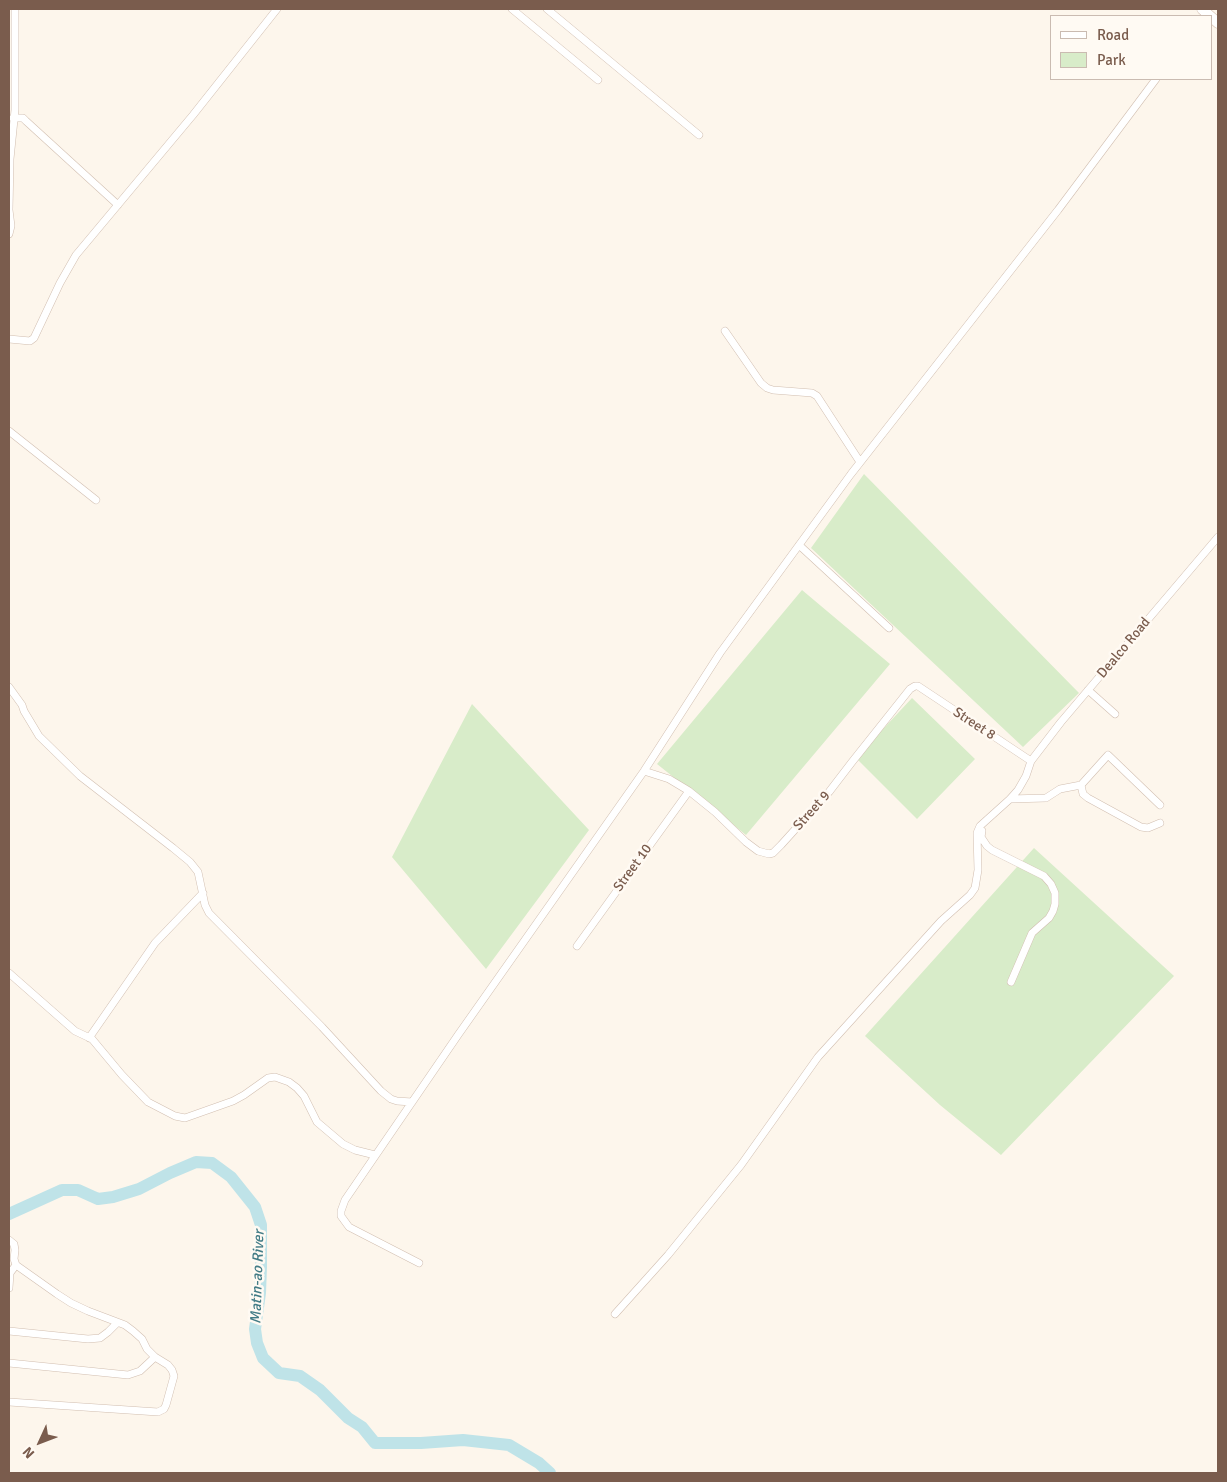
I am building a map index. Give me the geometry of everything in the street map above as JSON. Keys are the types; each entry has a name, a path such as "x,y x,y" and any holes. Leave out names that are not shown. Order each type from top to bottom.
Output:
{"street":[{"path":"9,234 11,226 9,202 10,159 15,110 16,9"},
{"path":"9,339 30,341 34,338 70,263 277,9"},
{"path":"512,9 598,80"},
{"path":"547,9 699,135"},
{"path":"419,1263 344,1223 341,1211 345,1200 601,830 644,771 720,653 860,462 1063,202 1155,80"},
{"path":"13,118 23,118 118,205"},
{"path":"725,331 761,383 767,388 812,393 817,396 860,462"},
{"path":"9,431 96,500"},
{"name":"Dealco Road","path":"983,822 1018,790 1031,761 1061,722 1218,537"},
{"path":"799,545 889,628"},
{"name":"Street 8","path":"918,686 1031,761"},
{"name":"Street 9","path":"689,791 758,851 769,854 773,853 829,792 910,689 918,686"},
{"path":"9,687 22,705 39,736 80,776 190,862 198,872 205,905 209,913 322,1027 380,1091 391,1099 412,1102"},
{"path":"1088,690 1115,714"},
{"path":"1010,799 1046,798 1060,790 1081,785 1108,755 1160,805"},
{"path":"644,771 669,779 689,791"},
{"path":"1081,785 1083,794 1088,798 1141,827 1148,828 1160,822"},
{"name":"Street 10","path":"577,946 689,791"},
{"path":"983,822 981,837 987,846 1044,876 1051,884 1055,893 1053,910 1049,918 1032,933 1011,982"},
{"path":"615,1314 668,1255 741,1165 818,1057 941,921 973,892 978,870 977,833 978,828 983,822"},
{"path":"89,1038 155,943 203,893"},
{"path":"9,973 75,1031 94,1041 105,1056 144,1098 151,1104 178,1118 190,1116 233,1101 268,1078 275,1077 289,1082 297,1088 304,1096 317,1122 343,1144 355,1150 375,1155"},
{"path":"9,1240 14,1244 16,1264 57,1294 88,1311 125,1325 142,1340 147,1350 154,1357 168,1365 174,1376 166,1405 164,1409 158,1412 9,1402"},
{"path":"9,1288 10,1273 16,1264"},
{"path":"9,1331 88,1339 100,1338 117,1323"},
{"path":"9,1363 128,1375 140,1371 154,1357"}],"green space":[{"path":"864,474 1079,693 1023,747 811,548"},
{"path":"802,590 890,664 746,835 657,764"},
{"path":"912,698 975,759 917,819 856,758"},
{"path":"472,704 589,830 486,969 392,857"},
{"path":"1034,848 1174,976 1001,1155 940,1105 865,1036"}],"waterway":[{"name":"Matin-ao River","path":"9,1214 62,1190 78,1190 98,1199 113,1197 139,1189 196,1162 212,1163 231,1177 255,1207 261,1225 260,1293 255,1329 257,1343 263,1358 279,1373 300,1376 320,1390 348,1418 362,1427 375,1443 421,1443 463,1440 509,1445 539,1463 550,1473"}]}
